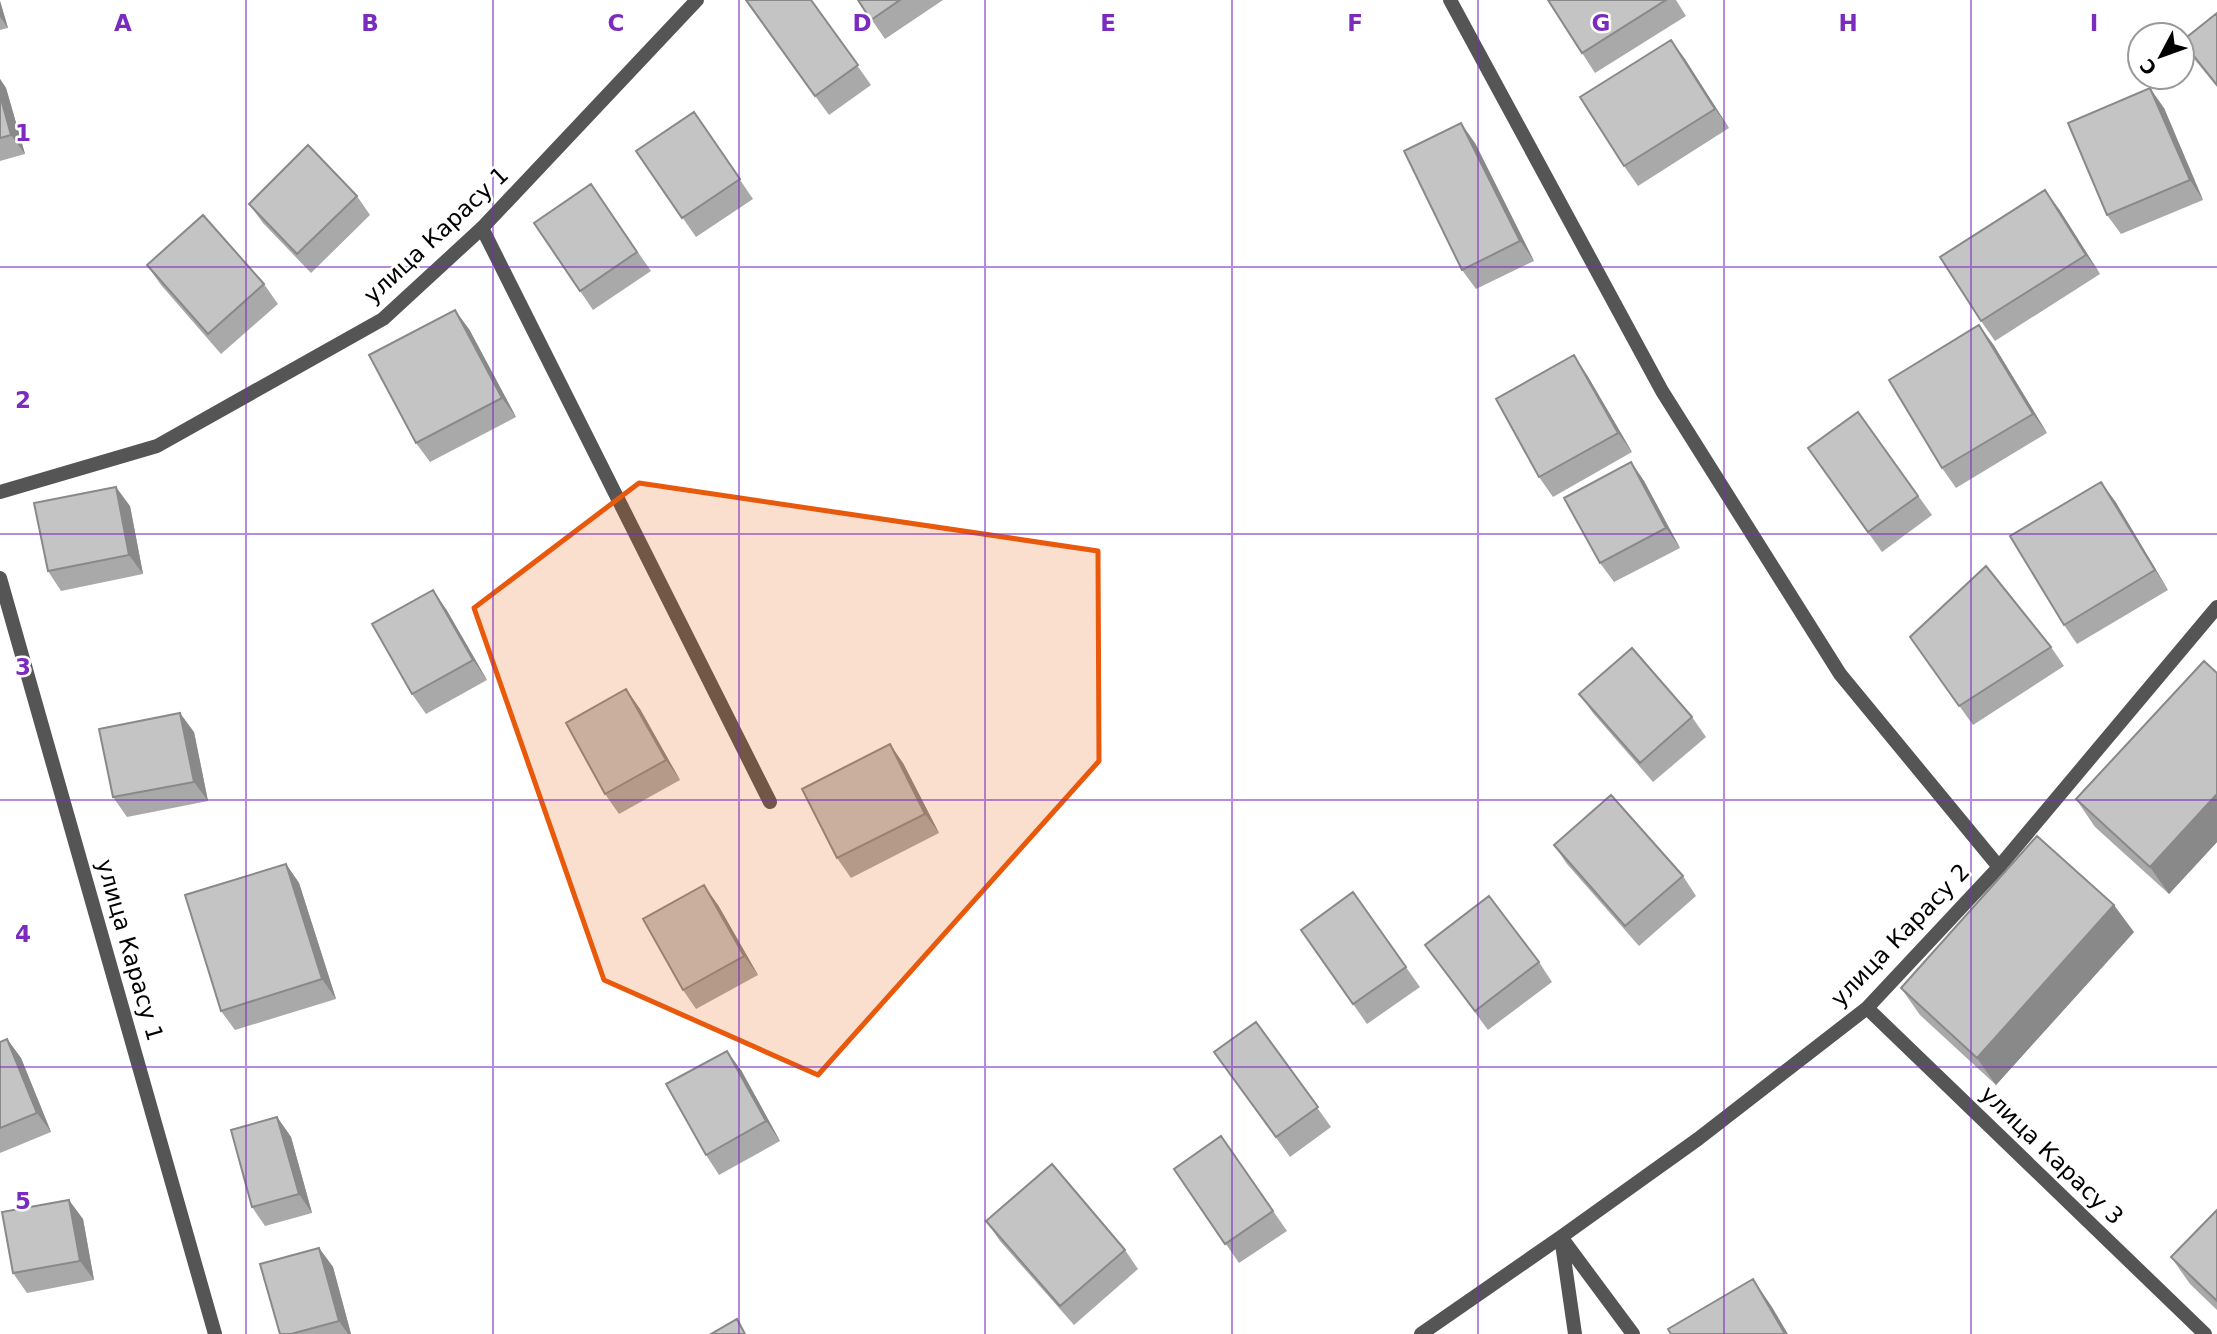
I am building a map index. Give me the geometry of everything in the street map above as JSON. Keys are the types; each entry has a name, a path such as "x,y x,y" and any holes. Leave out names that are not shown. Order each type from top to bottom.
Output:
{"street":[{"name":"улица Карасу 1","path":"0,492 156,446 383,319 482,228 697,0"},
{"path":"1450,0 1662,391 1840,674 1999,867"},
{"path":"482,228 770,802"},
{"name":"улица Карасу 1","path":"0,578 215,1334"},
{"name":"улица Карасу 2","path":"1421,1334 1698,1139 1867,1008 1999,867 2217,607"},
{"name":"улица Карасу 3","path":"1867,1008 2205,1334"},
{"path":"1561,1237 1575,1334"},
{"path":"1561,1237 1633,1334"}],"highlighted area":[{"path":"639,483 1098,551 1099,761 818,1075 604,980 474,608"}],"building":[{"path":"746,0 811,0 858,65 815,96"},
{"path":"858,0 900,0 871,20"},
{"path":"1548,0 1666,0 1582,53"},
{"path":"2217,13 2217,85 2196,59 2196,30"},
{"path":"1671,40 1715,109 1624,166 1580,97"},
{"path":"2143,91 2151,91 2190,180 2107,215 2068,123"},
{"path":"0,95 11,135 0,138"},
{"path":"694,112 740,179 682,218 636,151"},
{"path":"1461,123 1520,241 1462,270 1404,151"},
{"path":"308,145 357,196 297,254 249,204"},
{"path":"591,184 637,252 580,291 534,223"},
{"path":"2045,190 2086,255 1981,321 1940,257"},
{"path":"203,215 264,284 208,334 147,265"},
{"path":"455,310 502,398 416,443 369,355"},
{"path":"1979,325 2033,414 1942,468 1889,380"},
{"path":"1574,355 1618,433 1539,477 1496,399"},
{"path":"1858,412 1918,496 1868,532 1808,448"},
{"path":"1631,462 1666,528 1600,563 1564,498"},
{"path":"2101,482 2155,570 2064,625 2010,536"},
{"path":"116,487 129,555 48,571 34,503"},
{"path":"1986,566 2051,647 1959,706 1910,637"},
{"path":"433,590 473,660 412,694 372,624"},
{"path":"1632,648 1692,717 1640,763 1579,694"},
{"path":"2204,661 2217,673 2217,794 2150,867 2076,799"},
{"path":"626,689 666,760 605,794 566,723"},
{"path":"180,713 194,782 113,797 99,729"},
{"path":"890,744 925,814 837,858 802,789"},
{"path":"1611,795 1683,876 1625,926 1554,845"},
{"path":"2037,836 2114,905 1977,1058 1901,988"},
{"path":"286,864 322,979 221,1011 185,895"},
{"path":"704,885 744,956 683,990 643,919"},
{"path":"1353,892 1406,967 1353,1004 1301,930"},
{"path":"1489,896 1539,962 1475,1011 1425,945"},
{"path":"1256,1022 1318,1107 1276,1137 1214,1052"},
{"path":"7,1039 37,1113 0,1128 0,1042"},
{"path":"727,1051 766,1121 706,1155 666,1084"},
{"path":"277,1117 299,1194 252,1207 231,1130"},
{"path":"1221,1136 1273,1211 1225,1244 1174,1169"},
{"path":"1052,1164 1125,1250 1060,1306 986,1221"},
{"path":"69,1200 80,1261 13,1273 2,1212"},
{"path":"2217,1210 2217,1301 2171,1257"},
{"path":"319,1248 339,1321 291,1334 280,1334 260,1264"},
{"path":"1753,1279 1785,1334 1671,1334 1668,1329"},
{"path":"737,1319 745,1334 711,1334"}]}
